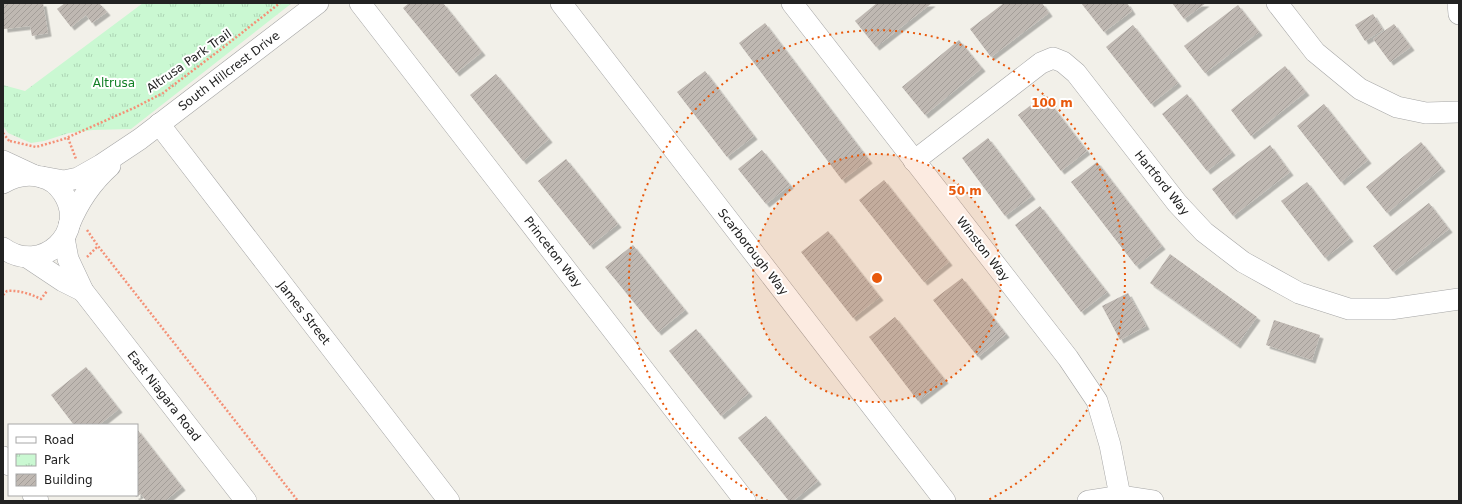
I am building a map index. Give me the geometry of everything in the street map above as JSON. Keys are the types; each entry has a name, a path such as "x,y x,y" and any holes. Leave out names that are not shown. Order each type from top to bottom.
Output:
{"street":[{"name":"South Hillcrest Drive","path":"66,232 77,207 99,177 140,139 318,3"},
{"name":"Princeton Way","path":"360,3 745,501"},
{"name":"Scarborough Way","path":"561,3 945,501"},
{"name":"Winston Way","path":"792,3 1068,358 1097,401 1110,445 1120,496"},
{"path":"1277,3 1315,52 1360,89 1397,107 1426,113 1459,112"},
{"path":"1458,3 1459,14"},
{"name":"Hartford Way","path":"914,160 1034,68 1053,58 1063,62 1076,73 1177,203 1204,232 1243,262 1299,294 1349,310 1390,309 1459,299"},
{"name":"James Street","path":"159,124 449,501"},
{"name":"South Hillcrest Drive","path":"38,176 64,181 78,178 101,165 140,139"},
{"path":"5,153 38,176"},
{"path":"3,184 14,177 27,175 38,176"},
{"name":"East Niagara Road","path":"38,176 55,184 65,197 70,212 66,232 68,259 83,291 246,501"},
{"path":"13,255 41,256 58,246 66,232"},
{"name":"East Niagara Road","path":"13,255 83,291"},
{"path":"1088,501 1120,496 1152,501"}],"path":[{"name":"Altrusa Park Trail","path":"10,141 36,147 68,138 136,107 163,93 280,3"},
{"path":"3,132 10,141 5,153"},
{"path":"68,138 78,163"},
{"path":"84,259 98,246 298,501"},
{"path":"3,294 7,291 27,293 41,299"}],"green space":[{"name":"Altrusa","path":"143,3 292,3 131,129 93,130 69,133 44,141 31,143 8,133 3,126 3,85 25,91"}],"building":[{"path":"3,3 43,3 48,33 32,36 30,26 4,29"},
{"path":"65,3 99,3 107,12 92,23 86,15 71,27 57,9"},
{"path":"409,3 443,3 482,52 456,73 403,8"},
{"path":"877,3 932,3 876,47 855,21"},
{"path":"1004,3 1042,3 1049,13 991,57 970,29"},
{"path":"1081,3 1127,3 1132,11 1104,32"},
{"path":"1172,3 1206,3 1184,19"},
{"path":"1238,5 1259,32 1205,73 1184,46"},
{"path":"1373,14 1383,30 1365,41 1355,25"},
{"path":"765,23 869,160 842,180 739,43"},
{"path":"1394,24 1411,47 1390,62 1373,39"},
{"path":"1133,25 1178,83 1151,104 1106,47"},
{"path":"959,40 982,68 925,115 902,87"},
{"path":"1285,66 1306,92 1251,136 1231,110"},
{"path":"705,71 754,136 727,157 677,92"},
{"path":"496,74 549,139 523,161 470,95"},
{"path":"1187,94 1232,152 1207,171 1162,114"},
{"path":"1044,95 1087,151 1061,171 1018,115"},
{"path":"1324,104 1368,160 1341,182 1297,126"},
{"path":"988,138 1032,196 1005,216 962,158"},
{"path":"1421,142 1442,168 1387,213 1366,187"},
{"path":"1270,145 1290,172 1233,216 1212,189"},
{"path":"762,150 790,185 766,204 738,169"},
{"path":"566,159 618,224 590,246 538,181"},
{"path":"1097,162 1162,246 1136,266 1071,182"},
{"path":"884,180 949,262 924,282 859,200"},
{"path":"1307,182 1350,238 1325,258 1281,201"},
{"path":"1429,203 1449,229 1393,272 1373,246"},
{"path":"1040,206 1107,292 1081,312 1015,225"},
{"path":"828,231 880,297 853,318 801,252"},
{"path":"633,245 685,310 658,332 605,267"},
{"path":"1170,254 1257,317 1237,345 1150,283"},
{"path":"962,278 1006,334 978,357 933,300"},
{"path":"1128,293 1146,326 1120,340 1102,306"},
{"path":"895,317 945,380 918,401 869,337"},
{"path":"1274,320 1320,335 1312,360 1266,345"},
{"path":"696,329 749,393 721,416 669,351"},
{"path":"86,367 119,409 100,424 73,424 51,395"},
{"path":"766,416 818,481 793,501 789,501 738,438"},
{"path":"138,430 182,487 165,501 146,501 141,494 138,496"}]}
